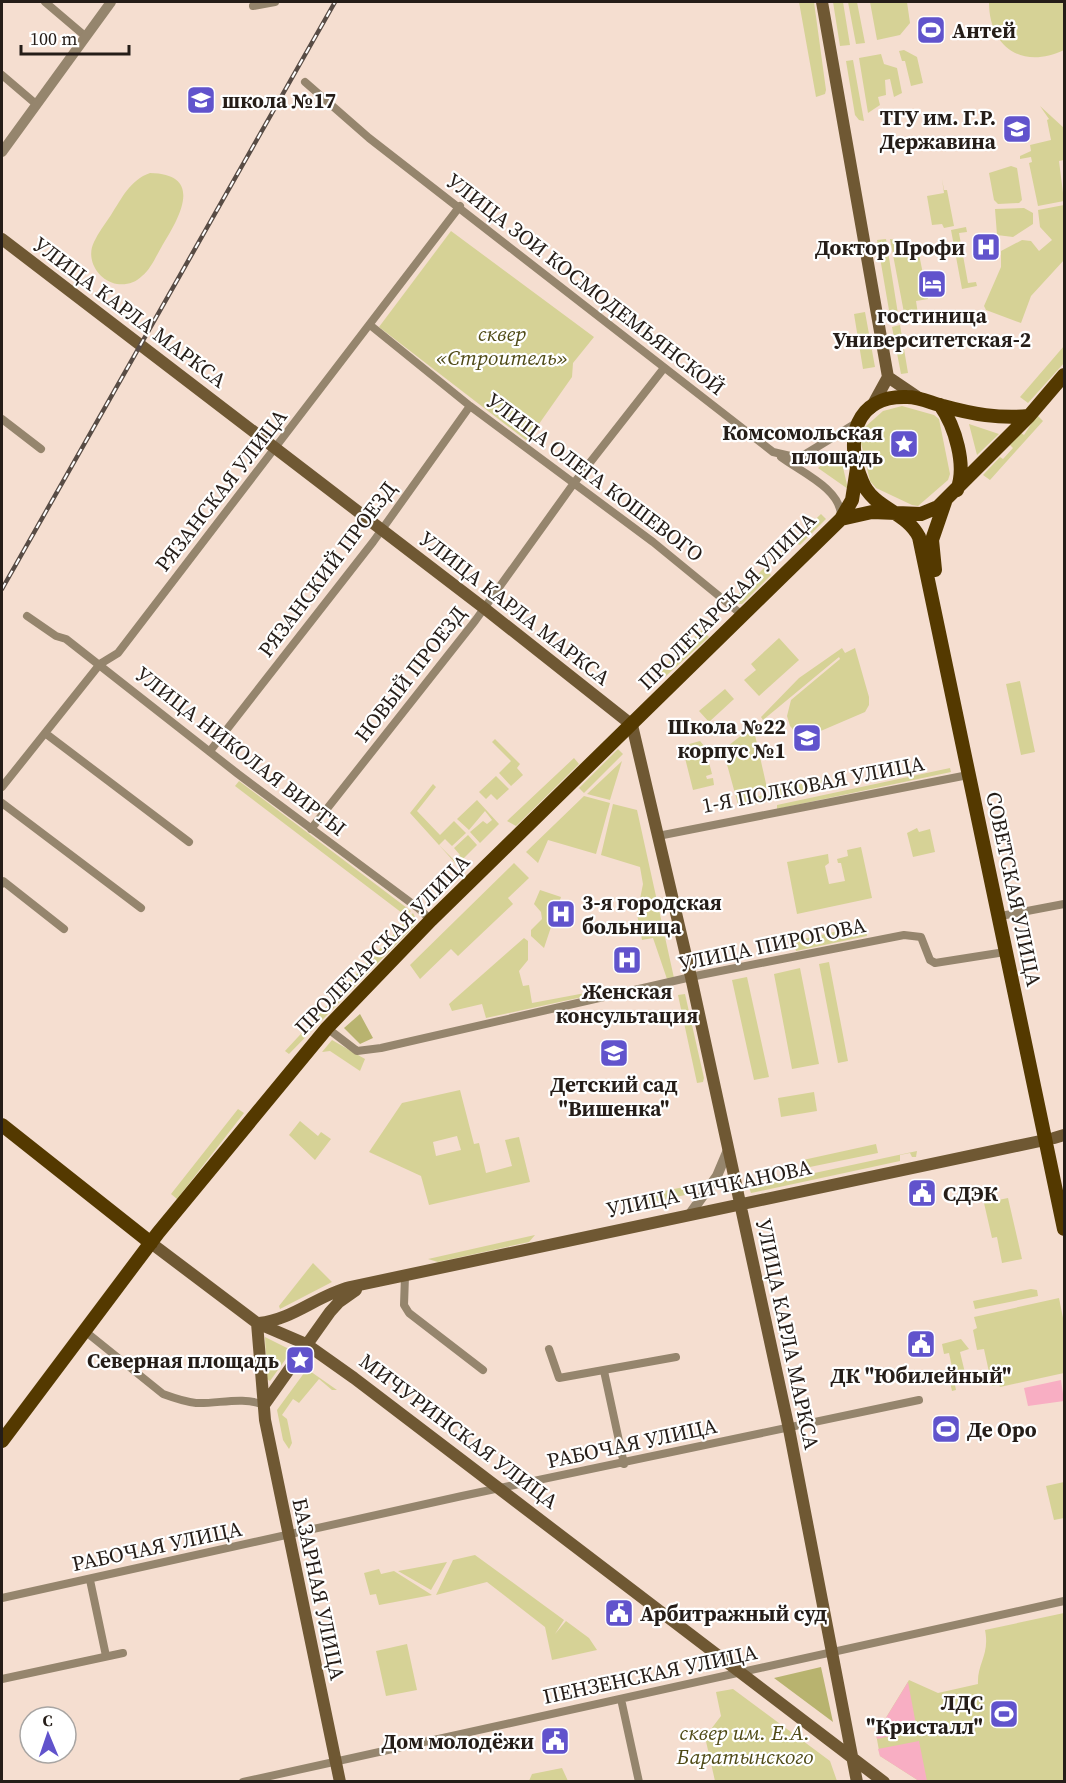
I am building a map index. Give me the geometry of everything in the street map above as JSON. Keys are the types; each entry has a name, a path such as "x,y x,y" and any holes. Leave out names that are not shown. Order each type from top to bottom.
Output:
{"main road":[{"path":"822,2 888,377 871,408 858,422 852,443 857,468 869,495 897,514"},
{"name":"УЛИЦА КАРЛА МАРКСА","path":"2,239 484,608 632,725 691,977 789,1429 857,1782"},
{"path":"841,519 861,513 921,514 945,502 1029,416 1065,375"},
{"path":"888,377 919,398 940,405 990,417 1029,416"},
{"path":"871,408 896,397 919,398"},
{"path":"940,405 952,428 960,463 960,482 956,492"},
{"path":"841,519 852,500 857,468"},
{"path":"945,502 932,540 932,554 972,774 1006,915 1065,1187"},
{"name":"СОВЕТСКАЯ УЛИЦА","path":"897,514 913,526 924,558 972,774 1005,952 1055,1137 1065,1229"},
{"name":"ПРОЛЕТАРСКАЯ УЛИЦА","path":"2,1441 86,1332 151,1242 254,1113 327,1028 431,920 632,725 741,614 841,519"},
{"name":"МИЧУРИНСКАЯ УЛИЦА","path":"2,1125 257,1323 306,1344 501,1489 884,1782"},
{"name":"УЛИЦА ЧИЧКАНОВА","path":"257,1323 279,1320 337,1291 1055,1137"},
{"path":"264,1405 306,1344 339,1302 363,1286"},
{"name":"БАЗАРНАЯ УЛИЦА","path":"257,1323 264,1420 340,1782"}],"street":[{"path":"45,2 85,36"},
{"path":"2,152 111,2"},
{"path":"253,6 275,2"},
{"path":"2,75 36,104"},
{"name":"УЛИЦА ЗОИ КОСМОДЕМЬЯНСКОЙ","path":"305,82 369,138 773,452 799,458 858,422"},
{"name":"РЯЗАНСКАЯ УЛИЦА","path":"2,787 100,664 118,653 459,206"},
{"name":"УЛИЦА ОЛЕГА КОШЕВОГО","path":"370,325 470,406 653,542 741,614"},
{"name":"НОВЫЙ ПРОЕЗД","path":"311,829 484,608 574,483 664,368"},
{"name":"РЯЗАНСКИЙ ПРОЕЗД","path":"210,751 381,530 470,406"},
{"path":"2,419 41,449"},
{"path":"773,452 834,495 841,505 841,519"},
{"name":"УЛИЦА НИКОЛАЯ ВИРТЫ","path":"27,616 56,636 66,639 100,664 431,920"},
{"path":"45,734 189,842"},
{"name":"1-Я ПОЛКОВАЯ УЛИЦА","path":"658,836 972,774"},
{"path":"2,804 141,908"},
{"path":"2,884 3,881 64,929"},
{"path":"1006,915 1065,904"},
{"name":"УЛИЦА ПИРОГОВА","path":"327,1028 357,1051 381,1048 691,977 904,935 921,937 930,960 935,963 1005,952"},
{"path":"690,1214 717,1176 728,1150"},
{"path":"405,1276 404,1305 409,1314 483,1370"},
{"path":"86,1332 163,1394 177,1400 196,1403 252,1400 264,1405"},
{"path":"549,1349 559,1377 676,1357"},
{"path":"603,1371 624,1464"},
{"name":"РАБОЧАЯ УЛИЦА","path":"2,1598 919,1400"},
{"path":"90,1580 106,1656"},
{"name":"ПЕНЗЕНСКАЯ УЛИЦА","path":"243,1782 1065,1600"},
{"path":"2,1679 123,1653"},
{"path":"621,1698 639,1782"}],"green space":[{"path":"799,2 814,2 826,90 825,94 816,97"},
{"path":"833,2 843,2 850,45 840,46"},
{"path":"848,2 857,2 865,43 856,44"},
{"path":"870,2 907,2 910,23 900,35 877,40"},
{"path":"989,2 1064,2 1064,50 1049,56 1035,57 1011,50 995,31 990,18"},
{"path":"904,50 917,57 923,83 911,86 905,61 902,61 899,51"},
{"path":"881,54 884,64 897,68 902,93 894,97 890,79 885,80 886,95 878,97 880,105 868,113 859,58"},
{"path":"853,60 864,121 859,120 855,115 846,61"},
{"path":"1040,106 1064,128 1064,160 1059,161 1064,201 1038,206 1029,163 1032,162 1031,157 1020,159 1020,156 1031,151 1030,145 1051,140 1047,120 1049,119"},
{"path":"1011,166 1017,168 1022,200 1019,203 998,204 994,200 989,173"},
{"path":"150,173 167,175 178,181 183,190 180,212 145,273 131,283 110,282 95,269 91,256 94,242 127,190 137,180"},
{"path":"942,179 944,190 947,190 954,226 944,228 942,224 932,225 927,196 944,193"},
{"path":"1064,205 1064,260 1031,296 1021,323 986,310 984,306 1001,267 1001,251 1022,240 1031,241 1039,251 1052,240 1040,227 1038,210"},
{"path":"1024,208 1033,213 1033,224 1013,237 997,235 995,209"},
{"path":"966,227 967,232 959,233 968,283 976,282 977,286 962,289 951,230"},
{"name":"сквер «Строитель»","path":"451,231 594,337 573,363 572,377 527,441 379,327"},
{"path":"886,239 899,320 891,322 877,240"},
{"path":"890,239 917,244 928,299 916,301 918,314 905,318"},
{"path":"865,312 875,367 863,369 854,314"},
{"path":"900,325 908,373 901,374 892,327"},
{"path":"1064,346 1064,363 1028,403 1020,397"},
{"path":"902,406 934,415 939,419 950,474 948,480 918,506 876,488 870,481 861,443 865,427 883,411"},
{"path":"1037,415 1043,421 990,480 983,475 1000,457 1003,459 1013,448 1010,445 1021,433 1024,435"},
{"path":"969,424 999,434 977,455"},
{"path":"839,450 848,489 818,468"},
{"path":"821,514 826,519 800,545 795,543 782,555 780,553"},
{"path":"764,568 771,575 742,604 736,604 732,600"},
{"path":"702,630 709,637 665,677 659,671"},
{"path":"779,638 799,660 759,696 744,680 756,670 751,664"},
{"path":"842,648 845,653 855,648 869,697 869,705 865,712 809,736 797,734 790,726 787,716 791,700 840,659 839,657 763,720 761,717 799,678"},
{"path":"1020,681 1035,752 1021,755 1006,684"},
{"path":"725,689 734,699 709,722 699,711"},
{"path":"753,726 767,788 757,790 758,795 754,794 755,791 749,793 751,798 768,794 770,801 739,808 723,750"},
{"path":"495,739 520,764 517,768 523,775 511,786 499,773 511,761 492,742"},
{"path":"700,741 705,747 712,774 706,776 707,779 713,778 714,785 693,790 682,746"},
{"path":"618,749 623,754 584,793 579,788"},
{"path":"574,758 579,764 516,826 507,821"},
{"path":"622,761 610,800 587,794"},
{"path":"950,768 951,772 777,809 777,805"},
{"path":"496,776 509,789 497,800 491,794 486,799 479,792"},
{"path":"830,778 832,788 781,799 779,789"},
{"path":"239,781 411,911 406,916 235,786"},
{"path":"433,784 436,787 417,811 440,835 454,821 466,833 452,846 445,839 439,845 454,860 460,855 454,848 468,835 477,845 457,865 410,813"},
{"path":"584,796 610,803 596,854 548,840 538,863 526,852"},
{"path":"477,800 499,824 480,843 470,832 483,821 487,824 492,820 485,811 469,830 457,819"},
{"path":"613,804 637,810 674,978 667,979 653,938 642,940 637,914 643,884 640,867 601,855"},
{"path":"917,828 919,832 930,829 935,852 913,857 907,833"},
{"path":"861,847 872,898 797,914 787,862 828,854 829,863 825,866 829,884 845,881 841,863 838,863 837,859 848,856 847,850"},
{"path":"514,863 529,878 508,898 513,904 458,956 451,949 420,979 410,965"},
{"path":"540,890 561,897 544,948 531,936 531,930 542,919 541,912 534,904"},
{"path":"413,913 417,921 415,925 289,1054 285,1051"},
{"path":"865,925 867,936 796,951 794,941"},
{"path":"524,938 528,941 528,960 519,971 523,986 529,985 532,1003 596,991 596,994 486,1018 482,1004 452,1011 449,1004"},
{"path":"829,962 848,1061 838,1063 819,964"},
{"path":"800,968 819,1064 792,1069 774,974"},
{"path":"747,977 769,1077 754,1080 732,980"},
{"path":"685,994 703,1082 697,1083 678,995"},
{"path":"332,1040 365,1059 360,1071 330,1051 322,1052"},
{"path":"460,1090 474,1144 479,1143 486,1173 512,1166 505,1140 519,1137 530,1182 429,1205 421,1176 369,1152 402,1103","holes":["457,1136 461,1150 436,1156 433,1142"]},
{"path":"814,1092 817,1111 781,1117 778,1098"},
{"path":"238,1109 244,1113 177,1199 171,1194"},
{"path":"300,1121 318,1136 321,1132 331,1139 315,1160 289,1135"},
{"path":"876,1144 878,1153 805,1168 803,1160"},
{"path":"917,1151 916,1157 912,1157 910,1153 900,1155 900,1161 751,1193 749,1187"},
{"path":"694,1185 694,1193 640,1205 639,1196"},
{"path":"1008,1198 1022,1259 1002,1263 997,1237 992,1238 984,1203"},
{"path":"535,1235 529,1242 438,1262 428,1259"},
{"path":"313,1263 332,1282 280,1309 279,1306"},
{"path":"1031,1289 1037,1290 1038,1296 975,1309 973,1301"},
{"path":"1059,1298 1064,1323 1064,1373 1000,1387 999,1385 992,1386 984,1349 977,1350 973,1330 977,1328 974,1317"},
{"path":"265,1337 289,1349 290,1353 270,1381 267,1379"},
{"path":"961,1339 969,1349 960,1352 966,1377 954,1380 956,1390 952,1391 947,1369 952,1367 949,1353 944,1354 942,1344"},
{"path":"307,1369 337,1390 332,1390 319,1379 299,1403 293,1399 282,1415 287,1419 292,1443 289,1449 283,1440 277,1410"},
{"path":"1064,1482 1064,1518 1054,1520 1046,1486"},
{"path":"475,1555 564,1620 555,1634 566,1621 589,1638 597,1650 552,1660 545,1627 487,1582 436,1595 453,1560"},
{"path":"447,1562 431,1590 398,1571"},
{"path":"379,1569 381,1574 394,1571 432,1595 379,1605 376,1594 370,1595 364,1573"},
{"path":"1064,1613 1064,1781 919,1781 880,1756 876,1734 909,1680 938,1693 978,1684 979,1670 986,1646 985,1630"},
{"path":"407,1644 417,1690 386,1696 376,1651"},
{"name":"сквер им. Е.А. Баратынского","path":"733,1689 830,1761 837,1781 715,1781 705,1737 721,1716 716,1692"},
{"path":"562,1768 568,1781 529,1781 532,1774"}],"shaded area":[{"path":"360,1014 373,1038 360,1044 344,1028"},
{"path":"1061,1380 1064,1401 1028,1406 1024,1388"},
{"name":"сквер им. Е.А. Баратынского","path":"821,1667 833,1722 774,1678"},
{"path":"908,1682 917,1730 877,1739 876,1734"},
{"path":"919,1741 927,1781 919,1781 880,1756 878,1749"}],"railway":[{"path":"2,589 335,2"}],"place":[{"name":"Антей","path":"931,30"},
{"name":"школа №17","path":"201,100"},
{"name":"ТГУ им. Г.Р. Державина","path":"1017,129"},
{"name":"Доктор Профи","path":"986,247"},
{"name":"гостиница Университетская-2","path":"932,284"},
{"name":"Комсомольская площадь","path":"904,444"},
{"name":"Школа №22 корпус №1","path":"807,738"},
{"name":"3-я городская больница","path":"561,914"},
{"name":"Женская консультация","path":"627,960"},
{"name":"Детский сад \"Вишенка\"","path":"614,1053"},
{"name":"СДЭК","path":"922,1193"},
{"name":"ДК \"Юбилейный\"","path":"921,1344"},
{"name":"Северная площадь","path":"300,1360"},
{"name":"Де Оро","path":"946,1429"},
{"name":"Арбитражный суд","path":"619,1613"},
{"name":"ЛДС \"Кристалл\"","path":"1004,1714"},
{"name":"Дом молодёжи","path":"555,1741"}]}
